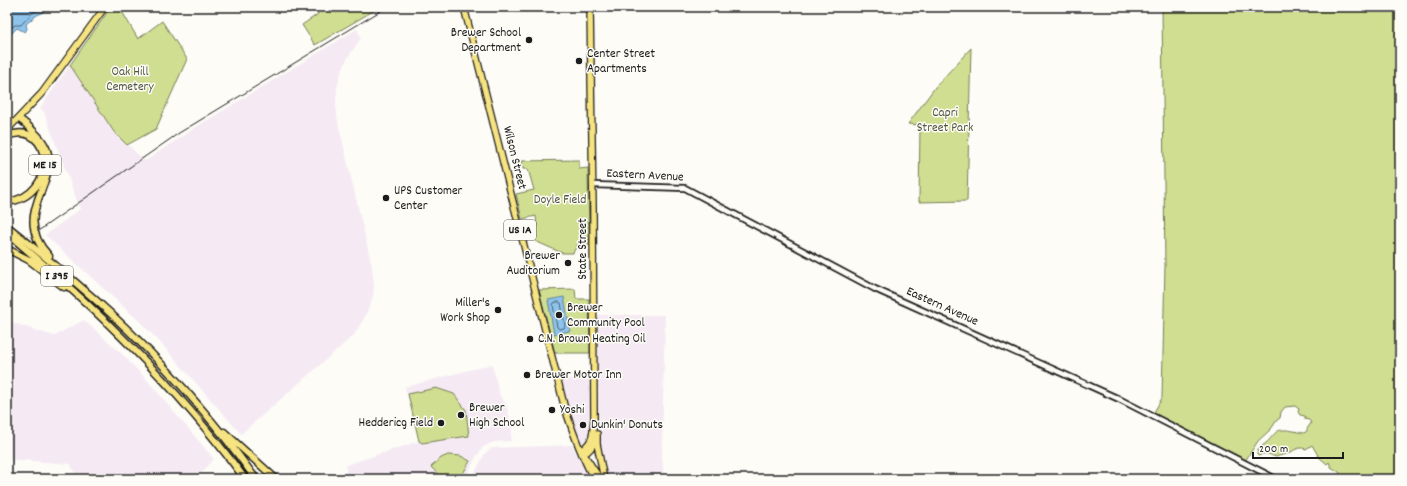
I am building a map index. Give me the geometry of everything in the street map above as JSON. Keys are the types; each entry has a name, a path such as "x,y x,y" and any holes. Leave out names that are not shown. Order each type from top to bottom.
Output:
{"highway":[{"path":"19,121 35,139"},
{"path":"19,121 44,143 49,157 47,174 34,211 33,223 35,234 44,251 71,278"},
{"name":"ME 15","path":"7,135 21,134 35,139 41,146 45,157 41,178 36,186 28,194 17,200 7,202"},
{"name":"I 395","path":"7,226 71,278 126,328 187,393 256,479"},
{"name":"I 395","path":"7,233 52,271 106,321 151,366 181,398 245,479"},
{"path":"7,248 32,262 106,321"},
{"path":"187,393 232,440 276,479"}],"main road":[{"path":"7,135 38,102 42,93 105,7"},
{"name":"Wilson Street","path":"464,7 564,405 572,431 587,467 594,479"},
{"name":"State Street","path":"581,451 592,439 594,419 593,185 590,7"},
{"path":"7,130 19,121"},
{"name":"State Street","path":"594,419 604,479"},
{"path":"581,451 587,452 591,448 595,441 596,434"},
{"name":"Wilson Street","path":"581,451 592,465 600,479"}],"street":[{"name":"Eastern Avenue","path":"593,185 685,188 875,289 1119,399 1276,479"}],"shaded area":[{"path":"357,29 361,38 347,59 340,75 336,105 338,122 372,266 374,286 373,297 365,317 354,335 241,434 158,340 45,235 80,209 44,112 40,108 70,65 114,132 145,161 196,127"},
{"path":"597,315 665,315 662,456 664,477 659,479 607,479 601,457 599,434"},
{"path":"84,320 122,354 148,381 214,459 196,479 79,479 70,464 7,459 7,321 54,336"},
{"name":"Brewer High School","path":"492,364 500,396 506,404 512,426 511,441 494,442 483,447 465,479 346,479 346,465 419,441 405,387"},
{"path":"591,378 590,435 587,441 583,443 579,439 561,379"},
{"path":"572,445 590,479 472,479 485,453 492,448"}],"green space":[{"name":"Oak Hill Cemetery","path":"111,7 121,7 120,8 138,39 162,21 187,59 156,129 127,145 114,132 70,65"},
{"path":"314,7 380,7 315,45 302,25 318,14"},
{"path":"1162,7 1400,7 1400,476 1389,476 1381,479 1334,479 1341,475 1331,467 1329,462 1327,464 1319,457 1312,445 1306,449 1299,448 1287,454 1276,457 1269,454 1257,455 1260,448 1278,431 1287,430 1304,433 1307,431 1311,423 1309,420 1305,419 1305,416 1300,415 1298,412 1299,409 1295,406 1285,407 1281,412 1280,418 1258,441 1245,461 1153,414 1162,398 1165,265"},
{"name":"Capri Street Park","path":"971,48 967,201 919,202 920,125 908,124 936,86"},
{"name":"Doyle Field","path":"579,160 579,169 588,168 589,245 577,245 573,253 562,253 526,237 524,229 537,226 536,216 522,219 516,194 534,190 528,169 523,169 521,161"},
{"path":"575,289 576,299 589,299 590,353 555,353 539,290"},
{"name":"Heddericg Field","path":"436,388 454,394 466,410 469,436 422,443 419,441 408,394"},
{"path":"448,455 461,456 470,461 460,479 443,479 431,467 441,458"}],"water":[{"path":"7,7 49,7 26,24 27,29 25,32 17,28 7,38"},
{"name":"Brewer Community Pool","path":"564,297 570,331 554,334 548,300"}],"railway":[{"path":"38,231 179,133 387,7"}],"place":[{"name":"Brewer School Department","path":"529,40"},
{"name":"Center Street Apartments","path":"579,61"},
{"name":"UPS Customer Center","path":"386,198"},
{"name":"Brewer Auditorium","path":"568,263"},
{"name":"Miller's Work Shop","path":"498,310"},
{"name":"Brewer Community Pool","path":"559,315"},
{"name":"C.N. Brown Heating Oil","path":"530,339"},
{"name":"Brewer Motor Inn","path":"527,375"},
{"name":"Yoshi","path":"552,410"},
{"name":"Brewer High School","path":"461,415"},
{"name":"Heddericg Field","path":"441,423"},
{"name":"Dunkin' Donuts","path":"583,425"}]}
